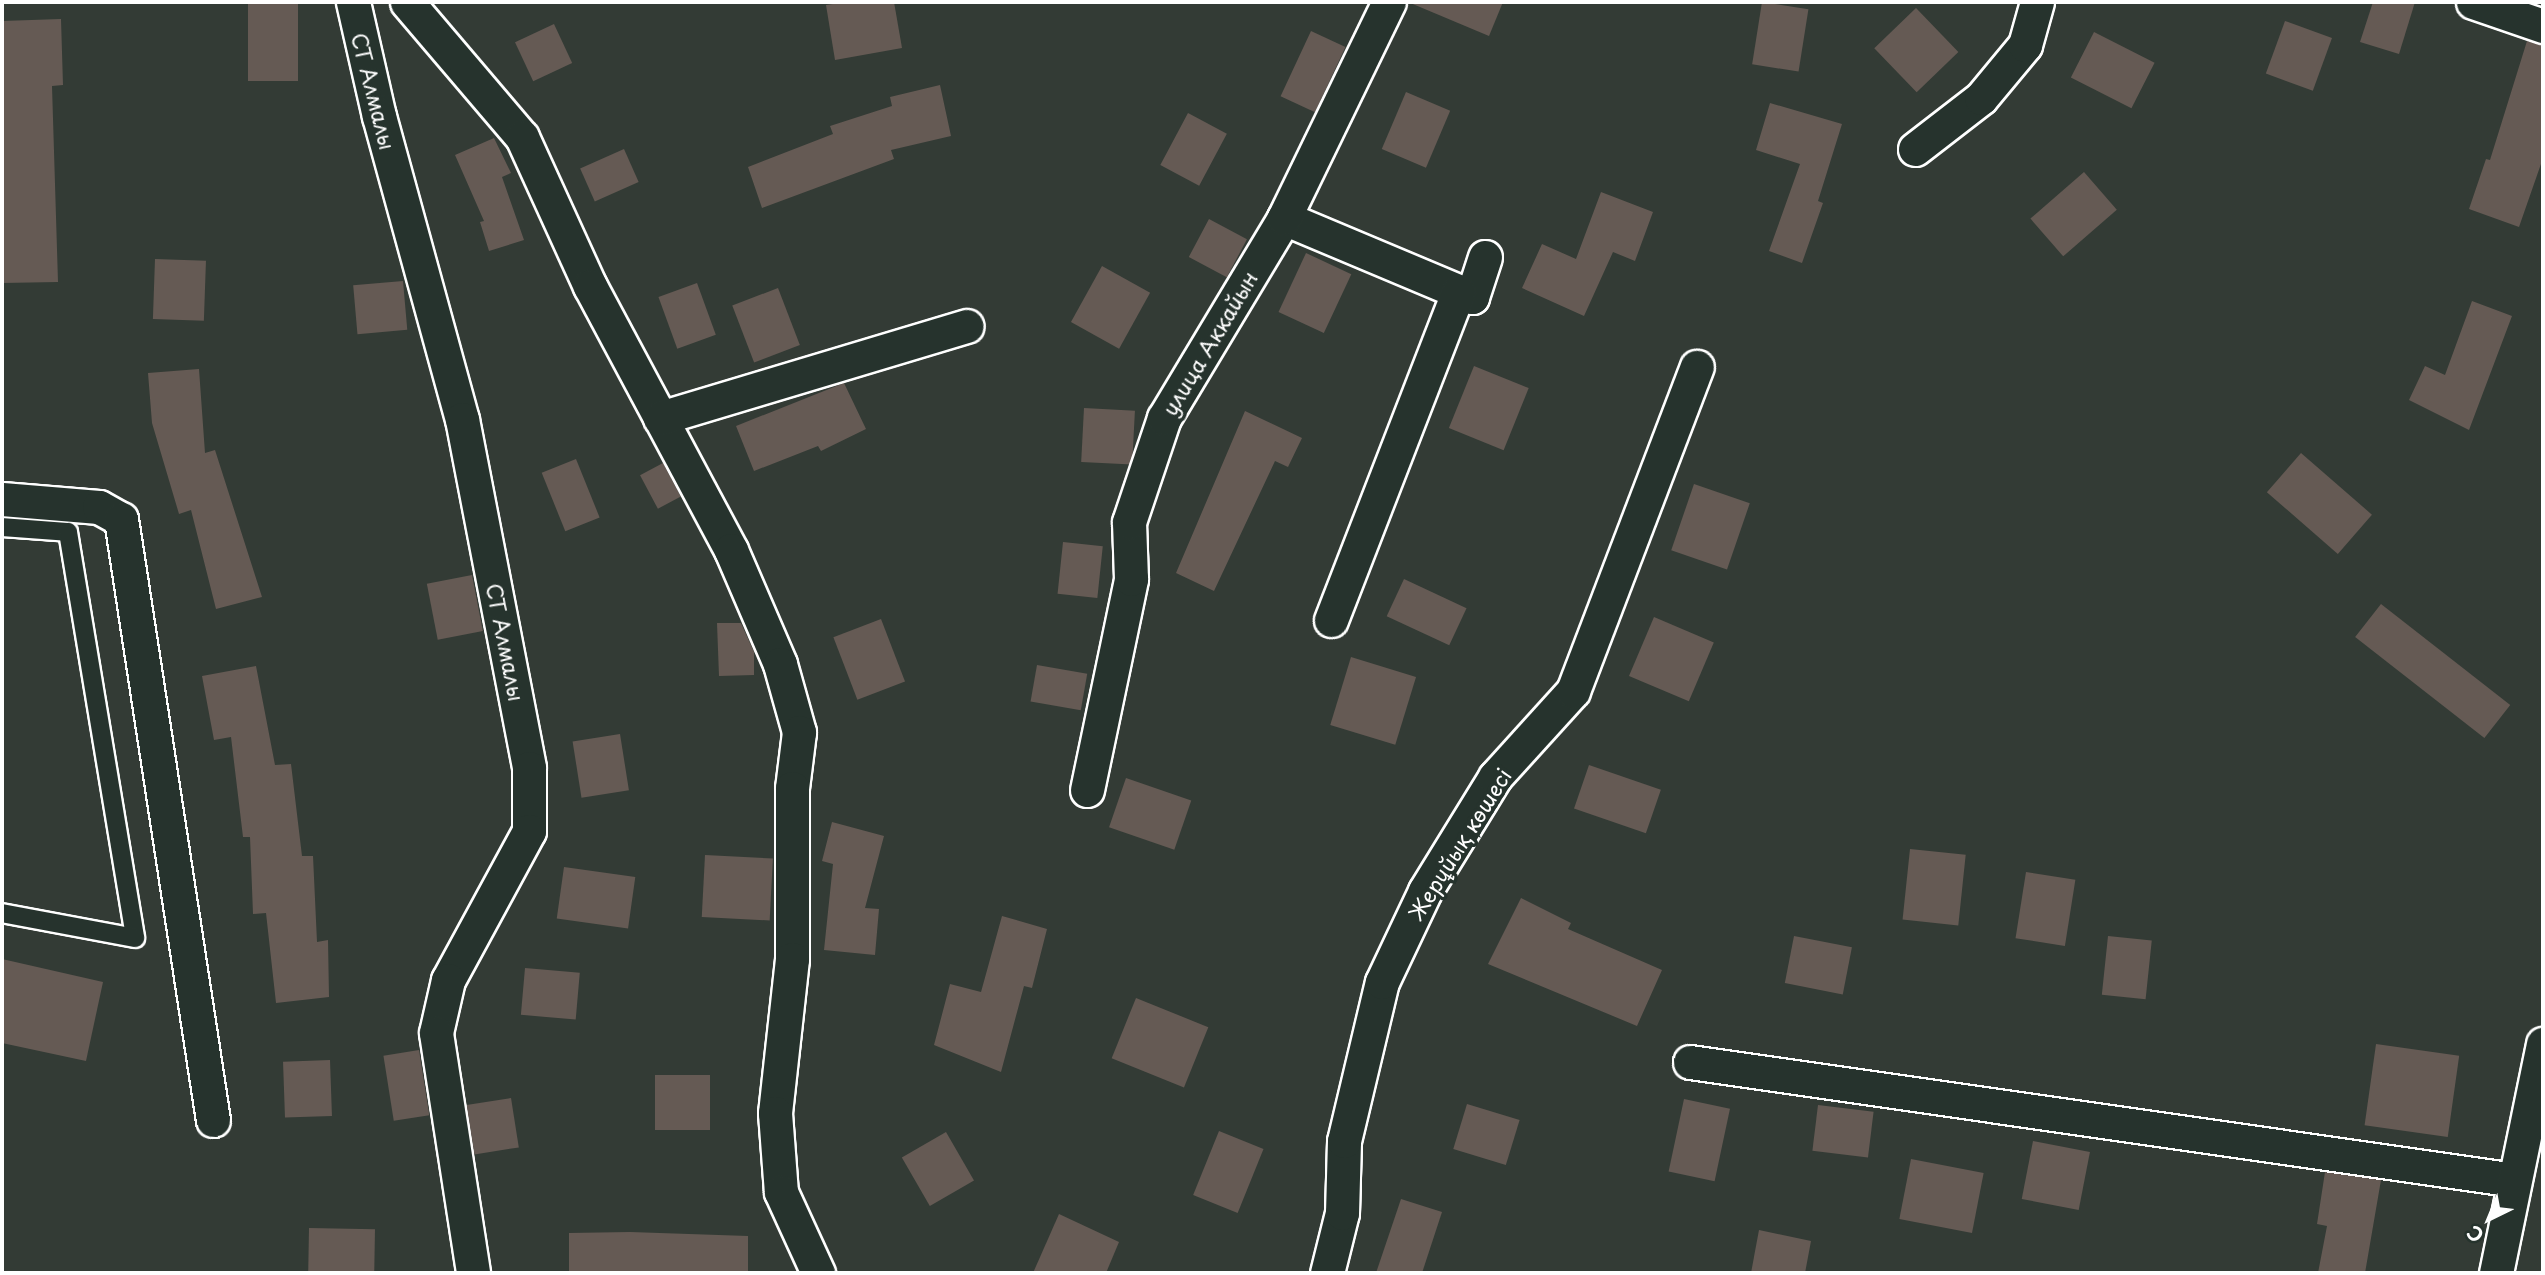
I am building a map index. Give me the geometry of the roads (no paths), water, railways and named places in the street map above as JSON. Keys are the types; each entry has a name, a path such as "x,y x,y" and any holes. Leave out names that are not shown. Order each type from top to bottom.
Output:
{"street":[{"name":"СТ Алмалы","path":"353,2 379,116 462,419 529,768 529,831 448,980 436,1033 464,1237 473,1273"},
{"path":"407,2 522,137 590,286 731,550 780,664 799,732 792,788 792,959 775,1113 781,1192 818,1273"},
{"name":"улица Аккайын","path":"1087,790 1131,579 1129,522 1164,418 1284,218 1389,2"},
{"path":"1915,149 1981,97 2025,45 2038,2"},
{"path":"2473,2 2543,26"},
{"path":"1284,218 1472,297 1485,257"},
{"path":"1331,620 1458,292"},
{"path":"660,418 967,326"},
{"name":"Жерұйық көшесі","path":"1327,1273 1342,1213 1344,1141 1382,982 1425,891 1495,777 1573,691 1697,366"},
{"path":"2,499 99,506 121,519 213,1120"},
{"path":"2496,1273 2543,1044"},
{"path":"1690,1062 2515,1180"}],"lane":[{"path":"2,527 68,532 135,938 2,913"}]}
